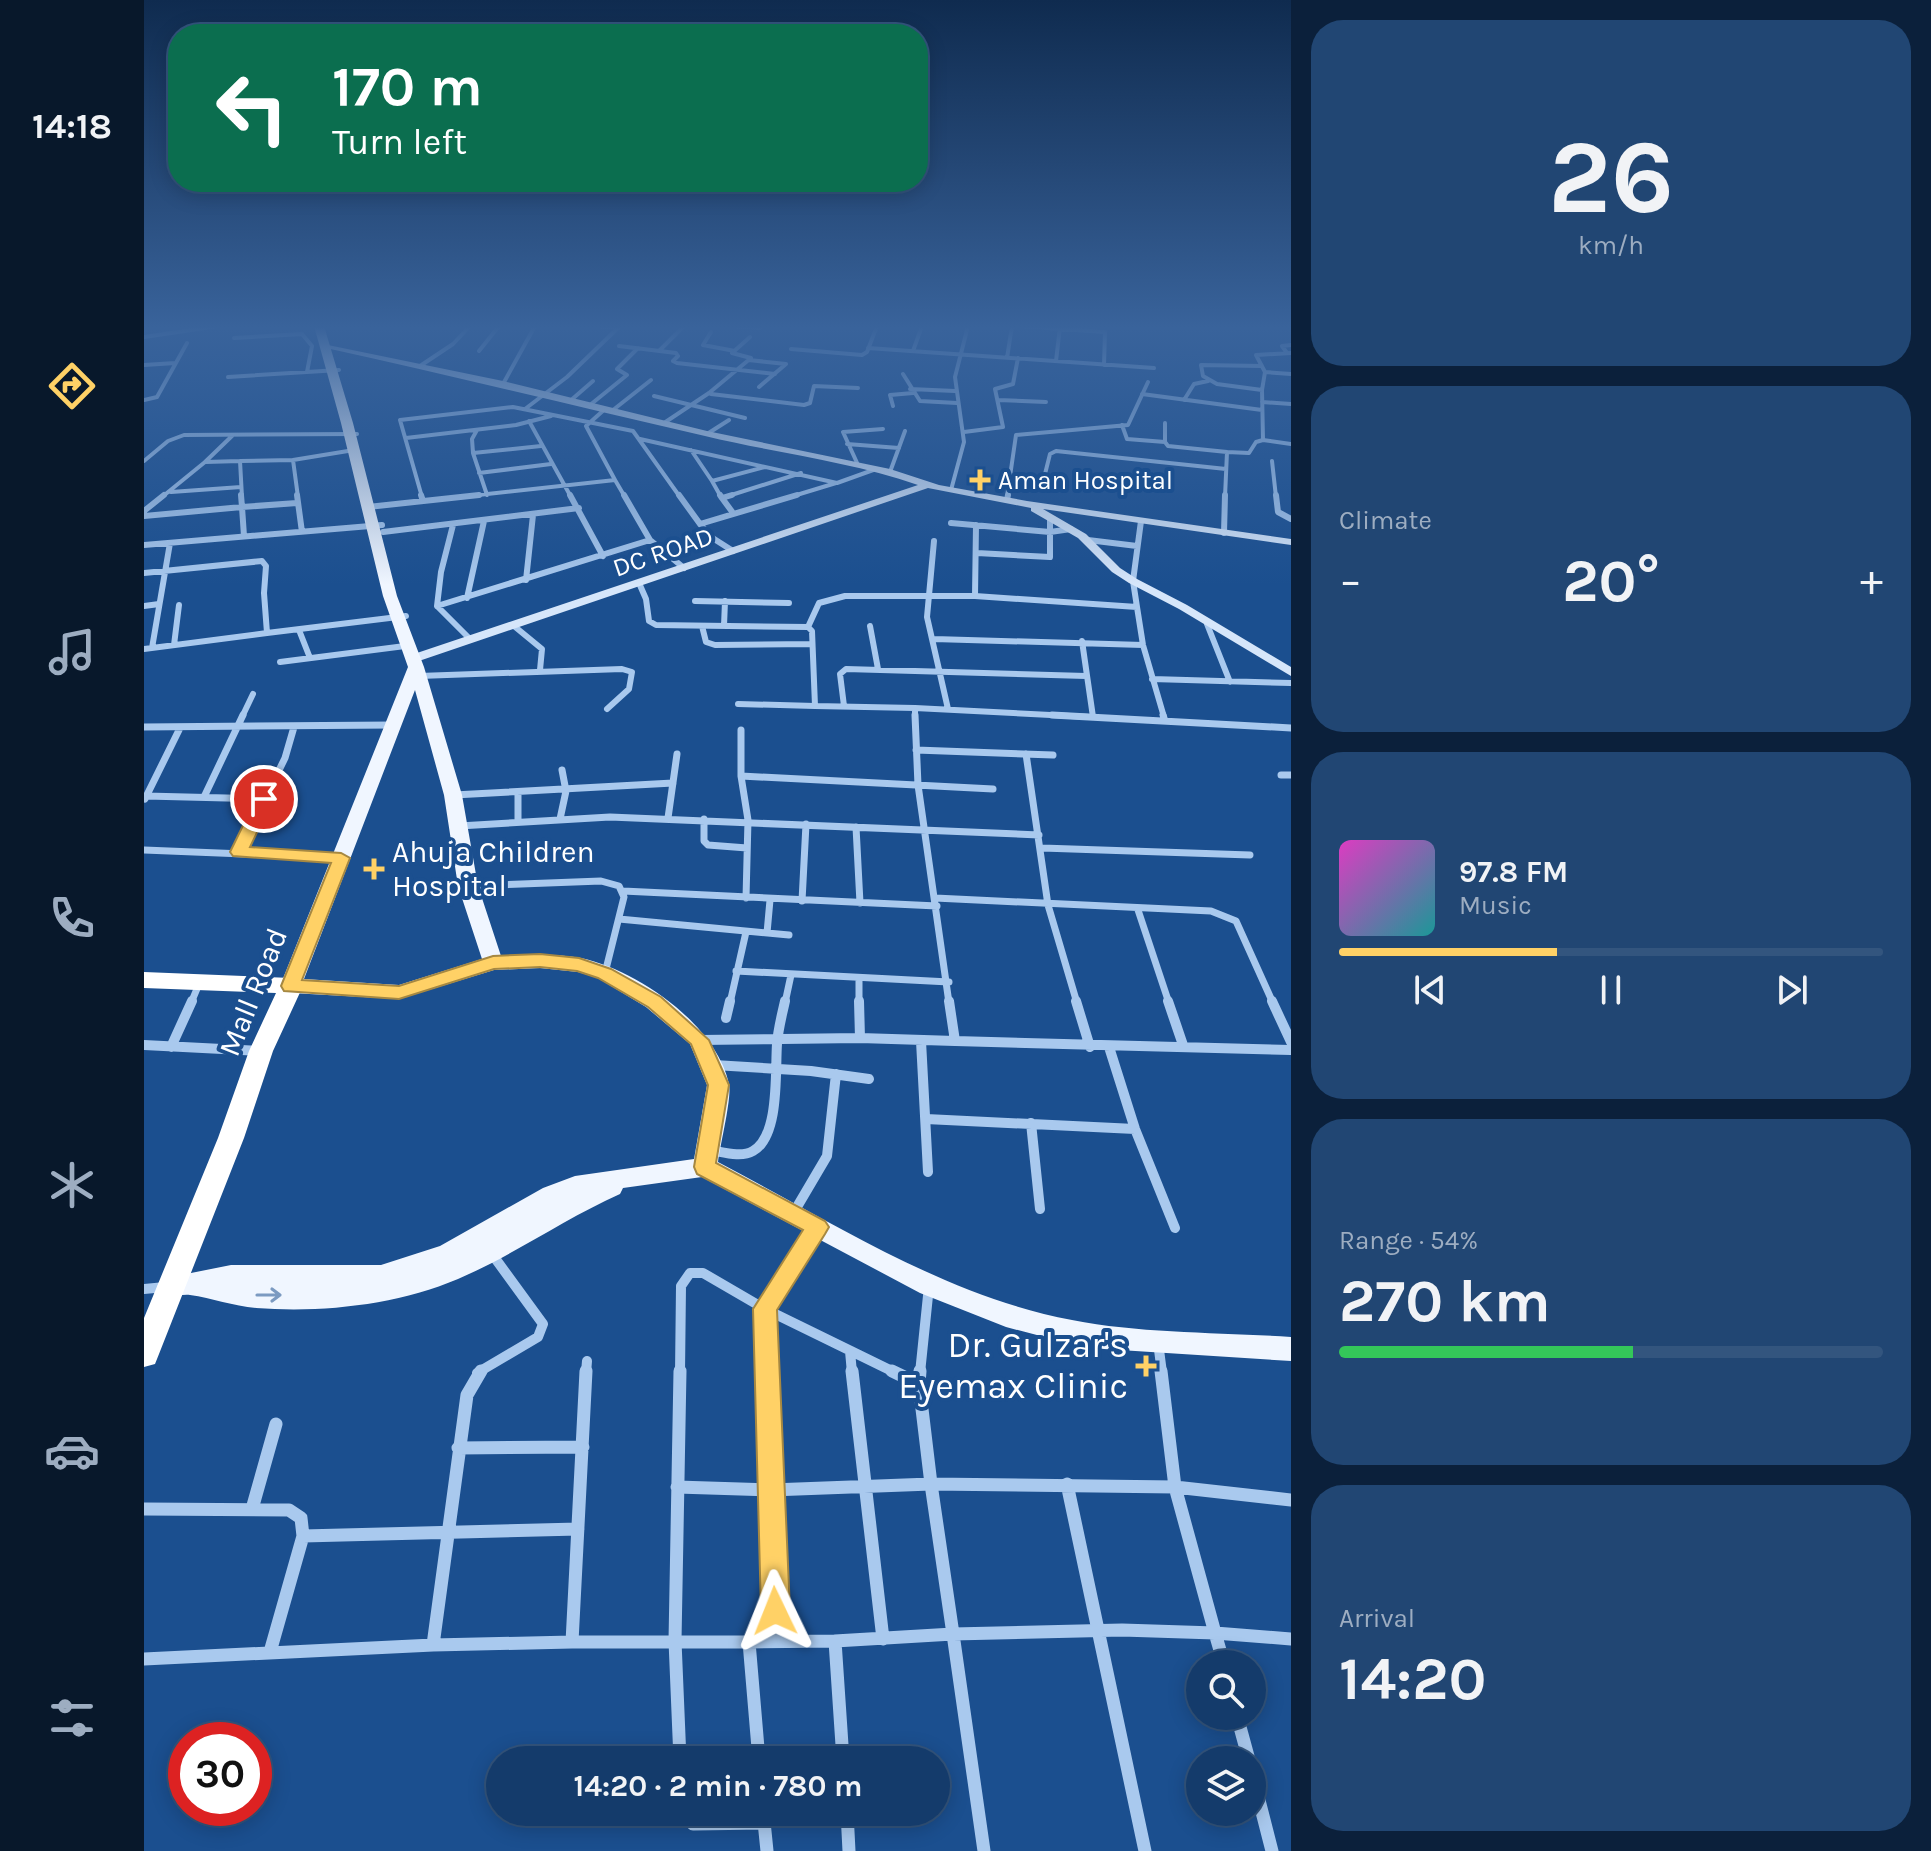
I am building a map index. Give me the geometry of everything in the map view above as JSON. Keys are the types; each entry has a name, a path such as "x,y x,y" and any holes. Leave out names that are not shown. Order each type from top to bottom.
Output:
{"highway":[{"path":"144,980 291,986"},
{"name":"Mall Road","path":"144,1354 231,1138 261,1051 291,986"}],"main road":[{"path":"348,412 372,506"},
{"path":"619,412 890,472 951,490 1291,542"},
{"path":"354,434 354,450 379,528 413,661 453,795 468,886 493,963"},
{"name":"DC ROAD","path":"413,661 927,485"},
{"path":"1027,504 1088,540 1109,563 1133,581 1287,668"},
{"name":"Mall Road","path":"291,986 394,725 413,661"},
{"path":"291,986 399,992 493,963 553,962 579,965 605,973 654,1002 699,1040 718,1085 706,1159"},
{"path":"169,1287 228,1295 381,1292 447,1272 580,1200 633,1178 706,1159 817,1227 929,1285 1006,1315 1071,1332 1290,1352"},
{"path":"169,1287 231,1276 381,1276 414,1268 449,1254 552,1195 584,1183 633,1178"}],"street":[{"path":"423,501 400,422 404,417 447,412"},
{"path":"540,412 627,428 640,439 711,537 733,551"},
{"path":"586,423 605,412"},
{"path":"664,423 682,412"},
{"path":"721,412 745,418"},
{"path":"951,490 964,446 959,412"},
{"path":"964,432 1003,427 1000,412"},
{"path":"1007,500 1016,435 1130,424 1135,412"},
{"path":"1262,412 1263,440"},
{"path":"406,438 477,430 552,415"},
{"path":"707,434 729,420"},
{"path":"529,421 603,556"},
{"path":"586,423 592,442 650,540 684,568"},
{"path":"1165,423 1165,442"},
{"path":"1122,425 1127,439 1165,442 1171,446 1249,453 1256,442 1263,440 1291,444"},
{"path":"858,465 847,444 843,433 845,430 883,429"},
{"path":"477,430 472,439 473,453 487,495"},
{"path":"890,472 905,431"},
{"path":"144,461 178,436 354,434"},
{"path":"144,513 233,435"},
{"path":"640,439 837,483"},
{"path":"847,444 899,448"},
{"path":"473,453 541,446"},
{"path":"205,462 293,460 354,450"},
{"path":"691,450 733,513"},
{"path":"1045,474 1050,454 1056,451 1226,469"},
{"path":"1224,533 1227,452"},
{"path":"293,460 302,532"},
{"path":"240,461 244,536"},
{"path":"1272,461 1278,512 1291,519"},
{"path":"479,473 551,464"},
{"path":"712,481 770,466"},
{"path":"700,524 876,469"},
{"path":"722,498 802,473"},
{"path":"372,506 615,480"},
{"path":"170,492 241,487"},
{"path":"144,513 297,503"},
{"path":"144,545 302,532 453,525 579,508"},
{"path":"526,580 533,515"},
{"path":"977,553 1047,558 1051,555 1050,518"},
{"path":"467,598 484,521"},
{"path":"1141,521 1133,581 1143,645 1165,721"},
{"path":"951,523 1050,532 1071,529"},
{"path":"437,606 441,572 453,525"},
{"path":"975,596 976,525"},
{"path":"437,606 650,540"},
{"path":"1088,540 1137,546"},
{"path":"934,541 927,617 948,709"},
{"path":"170,543 148,648 401,617"},
{"path":"144,573 262,561 266,566 264,593 267,633"},
{"path":"639,583 652,623 808,627 812,631 815,706"},
{"path":"808,627 816,608 824,600 845,596 975,596 1137,607"},
{"path":"695,601 789,603"},
{"path":"724,626 725,601"},
{"path":"144,606 159,604"},
{"path":"174,645 179,605"},
{"path":"437,606 470,639"},
{"path":"1207,624 1230,682"},
{"path":"514,626 542,649 540,670"},
{"path":"702,626 706,642 715,645 812,644"},
{"path":"870,626 878,669"},
{"path":"299,630 310,658"},
{"path":"934,639 1143,645"},
{"path":"1082,641 1093,717"},
{"path":"280,662 310,658 540,670 622,669 632,672 634,676 629,690 607,709"},
{"path":"844,706 840,674 843,670 941,670 1086,676"},
{"path":"1152,679 1291,683"},
{"path":"204,797 253,694"},
{"path":"738,704 948,709 1291,728"},
{"path":"915,708 918,785 949,982 955,1041"},
{"path":"144,727 394,725"},
{"path":"239,852 285,758 294,727"},
{"path":"180,728 145,798 264,799"},
{"path":"741,730 741,776 748,820 746,898"},
{"path":"916,750 1053,755"},
{"path":"668,818 677,754"},
{"path":"1026,754 1048,905 1090,1047"},
{"path":"560,819 566,791 562,770"},
{"path":"1281,775 1291,775"},
{"path":"741,776 993,789"},
{"path":"453,795 673,783"},
{"path":"518,792 518,822"},
{"path":"459,826 560,819 668,818 1039,835"},
{"path":"704,819 704,841 708,845 747,848"},
{"path":"802,901 806,824"},
{"path":"856,827 860,903"},
{"path":"1042,848 1250,855"},
{"path":"144,850 341,858"},
{"path":"468,886 601,881 612,883 623,891 770,900 1211,911 1236,921 1291,1042"},
{"path":"605,973 623,891"},
{"path":"767,933 770,900"},
{"path":"1138,910 1183,1045"},
{"path":"619,919 789,935"},
{"path":"726,1018 746,932"},
{"path":"736,971 949,982"},
{"path":"706,1159 745,1153 760,1145 769,1126 777,1068 777,1039 791,975"},
{"path":"859,978 860,1038"},
{"path":"171,1047 199,984"},
{"path":"699,1040 860,1038 1090,1047 1183,1045 1291,1050"},
{"path":"921,1041 928,1172"},
{"path":"144,1045 261,1051"},
{"path":"1109,1047 1135,1129 1175,1228"},
{"path":"710,1065 777,1068 869,1079"},
{"path":"793,1214 827,1156 836,1074"},
{"path":"926,1119 1135,1129"},
{"path":"1031,1123 1040,1209"},
{"path":"776,1641 765,1309 817,1227"},
{"path":"433,1645 467,1395 477,1373 538,1337 543,1324 489,1251"},
{"path":"679,1746 675,1641 683,1280 690,1273 703,1273 765,1309 919,1384"},
{"path":"929,1285 919,1384 984,1851"},
{"path":"1158,1341 1175,1487 1220,1650"},
{"path":"850,1351 883,1639"},
{"path":"572,1642 587,1361"},
{"path":"252,1509 276,1424"},
{"path":"458,1448 583,1447"},
{"path":"677,1487 771,1490 931,1484 1067,1484 1175,1487 1291,1500"},
{"path":"1067,1484 1145,1851"},
{"path":"144,1509 289,1510 298,1514 304,1523 303,1536 270,1652"},
{"path":"303,1536 578,1529"},
{"path":"144,1659 433,1645 835,1641 1099,1629 1215,1631 1291,1639"},
{"path":"835,1641 842,1746"},
{"path":"749,1642 758,1746"},
{"path":"765,1826 767,1851"},
{"path":"848,1826 849,1851"},
{"path":"1266,1826 1272,1851"}],"place":[{"name":"Aman Hospital","path":"980,480"},
{"name":"Ahuja Children Hospital","path":"374,869"},
{"name":"Dr. Gulzar's Eyemax Clinic","path":"1146,1366"}],"route":[{"path":"264,799 239,852 341,858 291,986 412,991 464,970 493,963 540,961 579,965 605,973 654,1002 699,1040 718,1085 705,1167 817,1227 765,1309 775,1611"}]}
